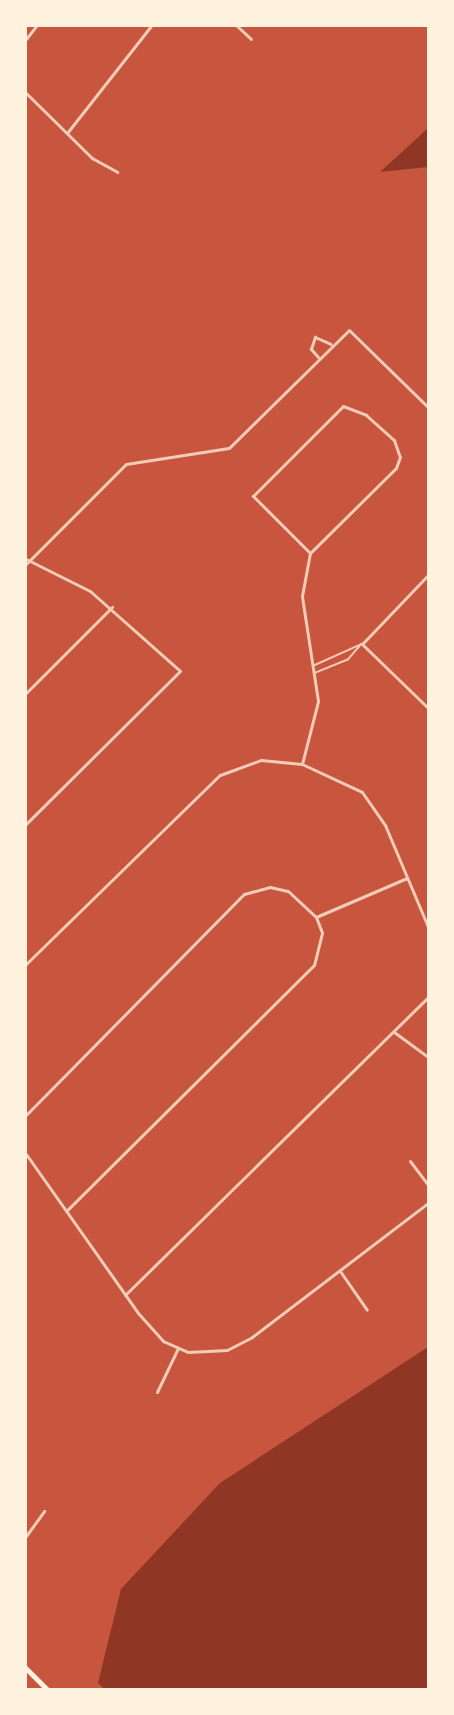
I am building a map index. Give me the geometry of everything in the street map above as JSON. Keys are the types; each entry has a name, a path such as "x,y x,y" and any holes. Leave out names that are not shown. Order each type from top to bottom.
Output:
{"main road":[{"path":"26,1668 48,1689"}],"street":[{"path":"26,39 36,26"},
{"path":"67,133 151,26"},
{"path":"237,26 251,39"},
{"path":"26,93 92,158 117,172"},
{"path":"26,824 180,671 112,607 73,580 27,561 108,477 141,459 214,455 229,448 331,344 349,330 429,407"},
{"path":"319,357 311,341 324,337 331,344"},
{"path":"302,764 318,701 315,665 302,596 310,553 380,485 400,457 394,440 358,410 336,409 253,496 310,553"},
{"path":"429,575 362,644 429,708"},
{"path":"26,693 112,607"},
{"path":"26,964 220,775 261,760 302,764 362,792 385,825 429,927"},
{"path":"316,917 407,878"},
{"path":"26,1115 244,894 264,888 288,891 316,917 322,933 314,965 66,1211"},
{"path":"125,1295 429,997"},
{"path":"393,1032 429,1058"},
{"path":"26,1154 125,1295 158,1336 178,1348 205,1353 236,1347 429,1203"},
{"path":"410,1161 429,1185"},
{"path":"340,1271 367,1310"},
{"path":"157,1392 178,1348"},
{"path":"26,1536 44,1512"}],"lane":[{"path":"315,665 362,644"},
{"path":"316,673 348,660 362,644"}],"shaded area":[{"path":"428,128 428,167 380,172 413,142"},
{"path":"428,1347 428,1689 104,1689 98,1683 121,1589 220,1483"}]}
